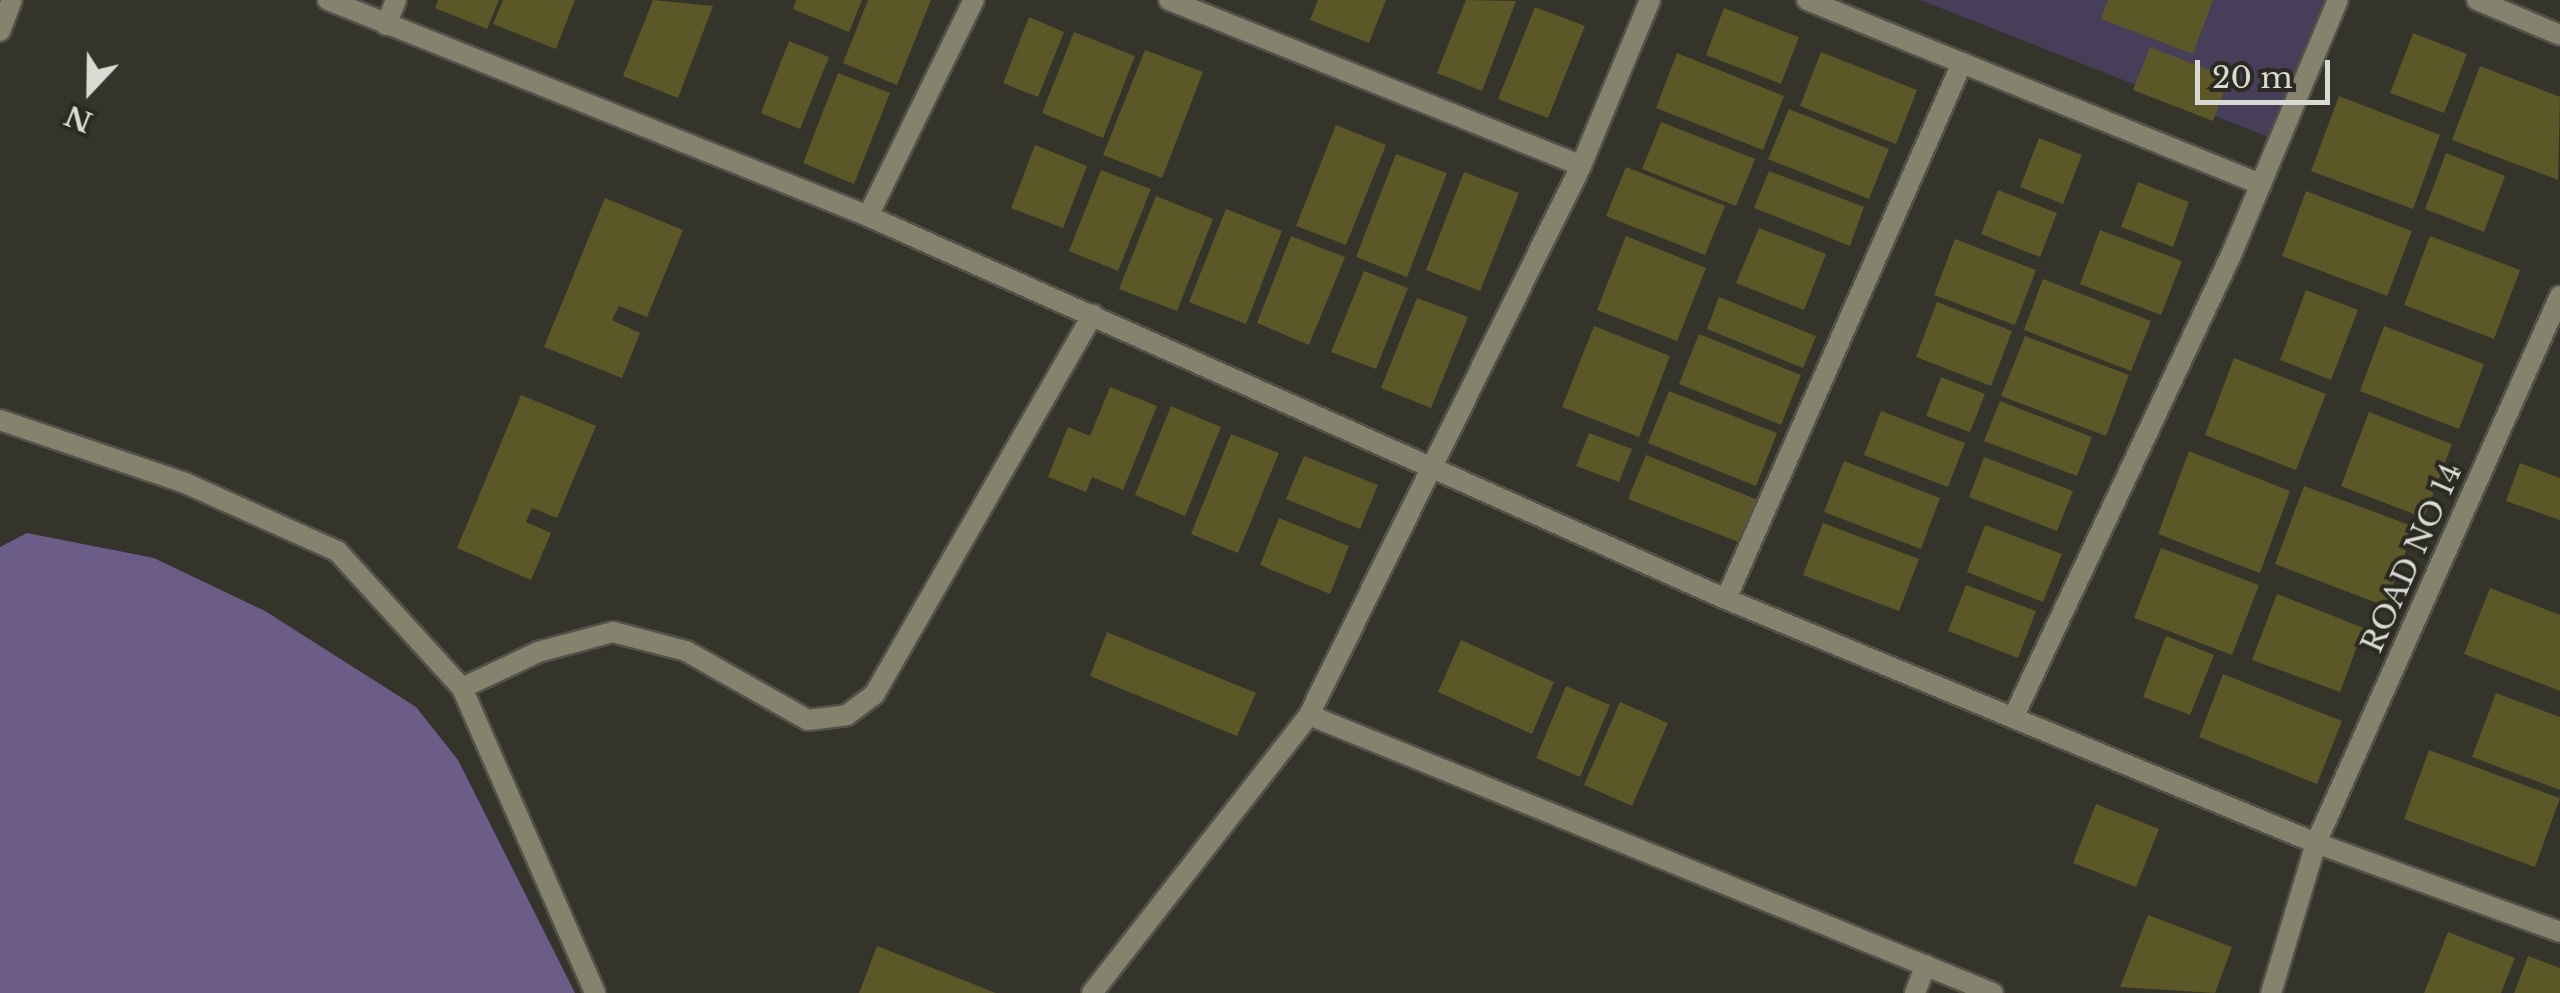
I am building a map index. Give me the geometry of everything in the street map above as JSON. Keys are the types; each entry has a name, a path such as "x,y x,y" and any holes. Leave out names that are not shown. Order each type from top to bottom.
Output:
{"street":[{"path":"0,32 12,0"},
{"path":"328,0 868,216 1434,462 1726,600 2316,843 2560,932"},
{"path":"386,25 396,0"},
{"path":"868,216 974,0"},
{"path":"1168,0 1582,166"},
{"path":"1092,993 1309,715 1582,166 1650,0"},
{"path":"1806,0 2261,184"},
{"path":"2013,718 2261,184 2338,0"},
{"path":"2477,0 2560,35"},
{"path":"1726,600 1962,62"},
{"name":"ROAD NO 14","path":"2271,993 2316,843 2560,296"},
{"path":"462,688 538,652 613,632 686,651 808,720 847,716 874,695 1093,314"},
{"path":"0,420 184,484 337,551 462,688 595,993"},
{"path":"1309,715 1993,993"},
{"path":"1915,993 1926,965"}],"shaded area":[{"path":"1920,0 2327,0 2271,138"},
{"path":"27,533 154,558 265,611 416,707 458,760 575,993 0,993 0,547"}],"building":[{"path":"438,0 499,0 487,29 435,8"},
{"path":"503,0 575,0 556,49 493,24"},
{"path":"653,0 713,6 678,98 623,76"},
{"path":"796,0 862,0 849,32 793,9"},
{"path":"868,0 931,0 897,85 843,63"},
{"path":"1318,0 1386,0 1369,43 1310,20"},
{"path":"1466,0 1516,1 1482,91 1437,73"},
{"path":"2108,0 2213,0 2193,54 2101,19"},
{"path":"1535,7 1585,26 1548,118 1498,99"},
{"path":"1724,8 1799,37 1781,84 1706,55"},
{"path":"1029,17 1064,32 1038,97 1003,83"},
{"path":"1074,32 1135,56 1103,138 1042,113"},
{"path":"2413,33 2467,54 2444,113 2390,93"},
{"path":"789,41 829,57 800,129 761,113"},
{"path":"2150,47 2229,78 2213,121 2133,90"},
{"path":"1145,50 1203,72 1162,178 1103,155"},
{"path":"1821,52 1917,90 1896,144 1800,106"},
{"path":"1677,53 1784,96 1763,150 1656,108"},
{"path":"2480,66 2560,97 2558,180 2452,140"},
{"path":"838,73 890,93 854,184 803,163"},
{"path":"2339,96 2440,135 2413,209 2311,171"},
{"path":"1789,109 1889,149 1869,199 1768,159"},
{"path":"1661,122 1755,159 1736,206 1642,169"},
{"path":"1336,125 1386,145 1346,245 1296,226"},
{"path":"2039,138 2082,155 2063,204 2020,187"},
{"path":"1035,145 1087,166 1063,228 1011,208"},
{"path":"2446,153 2505,176 2484,232 2425,209"},
{"path":"1396,154 1447,173 1407,277 1356,257"},
{"path":"1626,167 1725,206 1705,255 1606,216"},
{"path":"1101,170 1151,189 1118,271 1069,251"},
{"path":"1769,171 1864,207 1850,246 1754,208"},
{"path":"1464,172 1519,193 1480,291 1426,270"},
{"path":"2138,182 2189,202 2173,247 2121,227"},
{"path":"1998,190 2057,213 2040,257 1981,234"},
{"path":"2306,191 2412,231 2387,296 2282,256"},
{"path":"1156,196 1213,219 1177,311 1119,289"},
{"path":"605,198 683,230 647,317 619,306 612,320 640,333 622,378 544,347"},
{"path":"1226,209 1282,231 1246,324 1189,302"},
{"path":"1759,228 1826,254 1804,310 1736,283"},
{"path":"2100,230 2182,261 2161,315 2080,284"},
{"path":"1291,236 1345,257 1309,345 1257,323"},
{"path":"1626,236 1706,268 1677,341 1597,310"},
{"path":"2430,236 2520,270 2494,339 2404,305"},
{"path":"1955,239 2036,270 2015,325 1934,295"},
{"path":"1364,271 1408,288 1376,369 1331,352"},
{"path":"2043,279 2151,321 2131,371 2024,330"},
{"path":"2306,290 2358,310 2331,380 2280,360"},
{"path":"1719,297 1816,336 1803,368 1707,329"},
{"path":"1417,298 1468,317 1431,408 1381,388"},
{"path":"1937,302 2012,331 1991,386 1916,357"},
{"path":"1594,326 1670,356 1639,437 1562,407"},
{"path":"2384,326 2484,364 2459,429 2360,391"},
{"path":"1699,334 1801,375 1781,425 1679,384"},
{"path":"2025,336 2129,375 2106,436 2001,396"},
{"path":"2234,358 2326,394 2296,470 2205,435"},
{"path":"1941,377 1985,394 1970,432 1926,416"},
{"path":"1110,387 1157,406 1123,490 1092,477 1086,492 1048,477 1068,427 1090,436"},
{"path":"1669,391 1777,433 1756,486 1648,443"},
{"path":"521,395 596,426 557,518 532,508 526,522 551,533 531,580 457,548"},
{"path":"2000,401 2092,437 2077,476 1984,441"},
{"path":"1171,406 1221,427 1185,516 1135,495"},
{"path":"1881,411 1965,443 1948,487 1864,455"},
{"path":"2369,412 2452,444 2424,518 2341,486"},
{"path":"1589,433 1632,449 1619,482 1576,466"},
{"path":"1231,434 1279,453 1238,553 1191,534"},
{"path":"2189,451 2290,491 2260,573 2158,534"},
{"path":"1646,455 1763,502 1746,545 1628,499"},
{"path":"1304,456 1378,485 1360,529 1286,499"},
{"path":"1984,457 2073,491 2057,531 1969,497"},
{"path":"1844,461 1940,498 1921,549 1824,512"},
{"path":"2520,463 2560,478 2560,520 2506,501"},
{"path":"2304,486 2415,527 2385,606 2275,564"},
{"path":"1279,518 1349,546 1330,594 1260,565"},
{"path":"1823,523 1919,559 1899,611 1803,575"},
{"path":"1985,525 2062,554 2043,602 1967,572"},
{"path":"2161,548 2259,585 2232,655 2134,618"},
{"path":"1966,585 2036,611 2018,658 1948,631"},
{"path":"2490,588 2560,615 2560,691 2464,654"},
{"path":"2277,594 2364,628 2340,692 2252,660"},
{"path":"1107,632 1256,693 1237,736 1090,676"},
{"path":"2166,636 2214,655 2190,715 2143,697"},
{"path":"1461,640 1554,682 1532,734 1438,692"},
{"path":"2223,674 2342,721 2317,784 2199,737"},
{"path":"1566,686 1610,705 1580,777 1536,758"},
{"path":"2496,693 2560,717 2560,790 2472,757"},
{"path":"1620,702 1668,723 1632,806 1584,785"},
{"path":"2429,750 2560,798 2535,867 2404,819"},
{"path":"2096,804 2159,829 2136,887 2073,863"},
{"path":"2148,915 2232,947 2215,993 2120,987"},
{"path":"2448,932 2515,958 2501,993 2424,993"},
{"path":"877,946 996,993 859,993"},
{"path":"2528,956 2560,968 2560,993 2514,993"}]}
